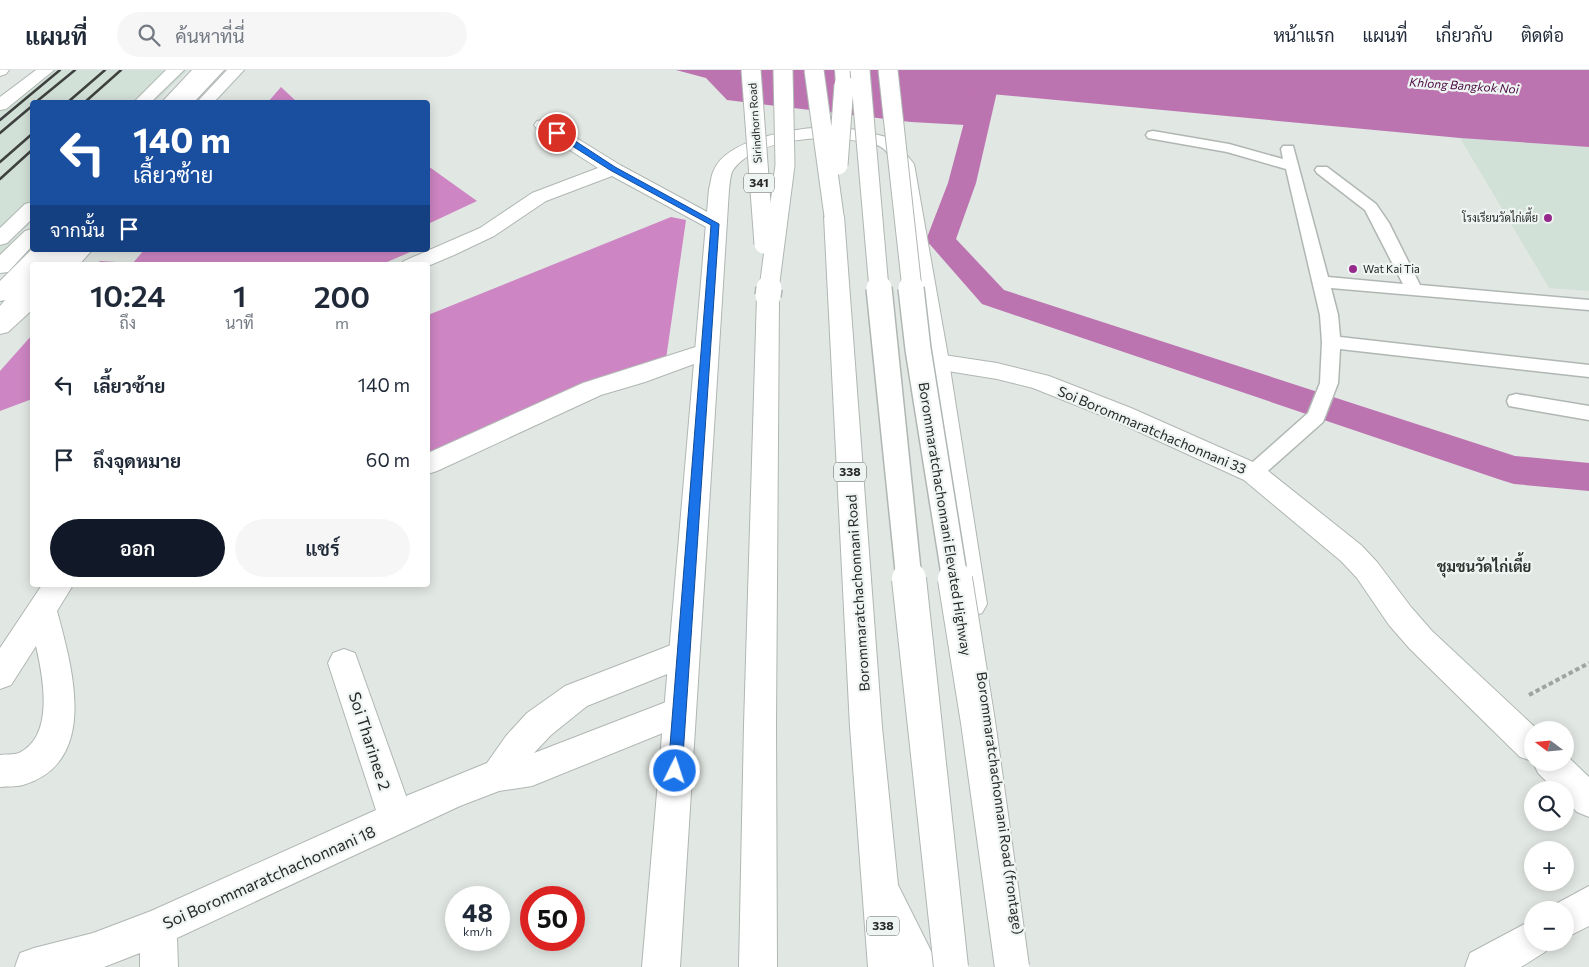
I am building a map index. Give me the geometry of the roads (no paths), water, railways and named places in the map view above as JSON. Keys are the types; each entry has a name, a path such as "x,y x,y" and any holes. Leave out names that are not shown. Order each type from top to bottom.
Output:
{"main road":[{"path":"0,93 32,70"},
{"path":"0,105 46,70"},
{"path":"144,100 176,70"},
{"path":"172,100 201,70"},
{"path":"187,100 216,70"},
{"path":"206,100 236,70"},
{"path":"226,100 239,84 245,70"},
{"name":"Sirindhorn Road","path":"751,70 768,296"},
{"path":"757,960 768,296 785,165 783,70"},
{"name":"Borommaratchachonnani Road","path":"814,70 834,216 866,727 886,967"},
{"path":"834,216 844,84 843,70"},
{"path":"860,70 885,362 950,967"},
{"name":"Borommaratchachonnani Elevated Highway","path":"888,70 918,349 978,722 1012,967"},
{"path":"543,124 599,158 613,169 715,224 661,967"},
{"name":"Borommaratchachonnani Road (frontage)","path":"715,224 723,170 737,156 764,142 797,134 823,132 859,135 888,142 905,164 937,362 1024,967"},
{"path":"419,262 448,251 487,232 539,196 613,169"},
{"path":"0,239 30,210"},
{"path":"0,267 30,237"},
{"path":"31,262 41,252"},
{"path":"47,262 58,252"},
{"path":"70,262 80,252"},
{"path":"0,294 30,263"},
{"path":"0,308 30,286"},
{"path":"0,321 30,286"},
{"path":"0,327 30,286"},
{"path":"430,463 592,389 637,376 705,352"},
{"name":"Soi Borommaratchachonnani 33","path":"937,362 997,371 1040,382 1122,414 1253,473 1351,553 1373,576 1400,616 1421,640 1524,738"},
{"path":"0,675 50,597"},
{"path":"0,771 23,769 41,758 54,740 60,714 59,675 50,597"},
{"path":"499,775 518,747 539,724 576,696 684,653"},
{"name":"Soi Tharinee 2","path":"344,663 396,819"},
{"name":"Soi Borommaratchachonnani 18","path":"34,967 92,952 158,927 451,793 499,775 532,770 679,712"},
{"path":"1559,771 1589,800"},
{"path":"880,886 920,967"},
{"path":"1574,914 1589,905"},
{"path":"158,927 159,967"},
{"path":"1484,967 1524,943"}],"lane":[{"path":"1154,135 1230,148 1292,166"},
{"path":"1253,473 1316,417 1329,383 1331,342 1329,315 1288,149"},
{"path":"1322,170 1370,207 1381,223 1414,290"},
{"path":"1321,282 1589,305"},
{"path":"1331,342 1589,371"},
{"path":"1516,401 1589,414"}],"water":[{"name":"Khlong Bangkok Noi","path":"676,70 1589,70 1589,147 1460,138 991,94 983,126 911,122 727,100 706,78"}],"waterway":[{"path":"990,70 962,183 941,240 993,297 1514,470 1589,477"}],"railway":[{"path":"0,120 60,70"},
{"path":"38,100 75,70"},
{"path":"70,100 105,70"},
{"path":"87,100 121,70"},
{"path":"0,133 30,108"},
{"path":"0,162 30,136"},
{"path":"0,179 30,152"}],"place":[{"name":"โรงเรียนวัดไก่เตี้ย","path":"1548,218"},
{"name":"Wat Kai Tia","path":"1353,269"}],"district":[{"name":"ชุมชนวัดไก่เตี้ย","path":"1484,567"}]}
